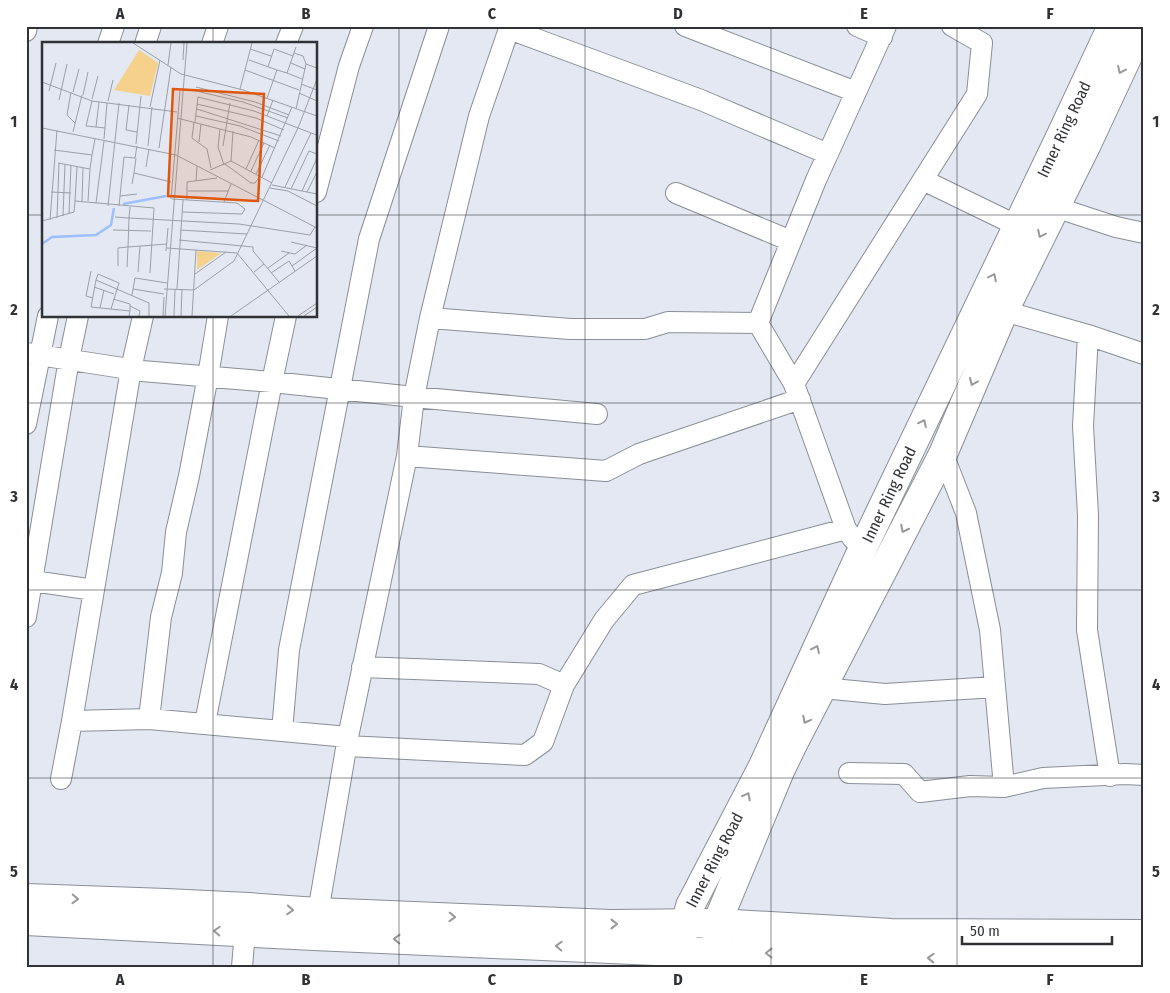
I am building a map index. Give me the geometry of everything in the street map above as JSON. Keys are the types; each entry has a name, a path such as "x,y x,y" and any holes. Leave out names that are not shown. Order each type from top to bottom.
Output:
{"main road":[{"name":"Inner Ring Road","path":"677,959 690,906 762,768 854,540 998,216 1112,26"},
{"name":"Inner Ring Road","path":"716,959 717,923 780,771 943,454 1004,311 1054,207 1087,144 1142,26"},
{"path":"26,898 677,959 1014,963 1144,958"},
{"path":"26,921 246,919"},
{"path":"316,924 717,923 891,933 1144,934"},
{"path":"1014,963 1024,933"}],"street":[{"path":"26,31 27,26"},
{"path":"109,42 114,26"},
{"path":"146,42 151,26"},
{"path":"213,42 218,26"},
{"path":"287,42 293,26"},
{"path":"318,184 349,66 363,26"},
{"path":"282,731 289,650 369,239 439,26"},
{"path":"685,26 856,92"},
{"path":"758,323 816,180 884,32 857,26"},
{"path":"406,456 606,471 639,454 797,392 923,180 977,94 982,43 952,26"},
{"path":"316,924 347,741 406,456 414,397 430,318 479,116 509,28 701,100 828,154"},
{"path":"923,180 998,216"},
{"path":"676,193 791,241"},
{"path":"1054,207 1116,227 1144,233"},
{"path":"1004,311 1088,335 1144,354"},
{"path":"26,424 33,354 47,318"},
{"path":"26,617 30,580 78,318"},
{"path":"61,779 131,369 143,318"},
{"path":"149,719 161,616 172,574 176,532 189,476 218,318"},
{"path":"205,723 286,318"},
{"path":"430,318 570,329 644,329 668,322 758,323"},
{"path":"72,721 149,719 205,723 282,731 347,741 525,755 542,742 564,686 604,620 633,585 854,540 797,392 758,323"},
{"path":"1088,335 1083,426 1088,515 1087,630 1110,776"},
{"path":"33,354 131,369 597,414"},
{"path":"943,454 966,514 990,630 1004,786"},
{"path":"30,580 94,590"},
{"path":"362,667 539,674 564,686"},
{"path":"822,688 885,694 995,687"},
{"path":"850,773 904,774 920,792 970,786 1004,786 1043,778 1144,774"},
{"path":"242,967 246,919"}]}
